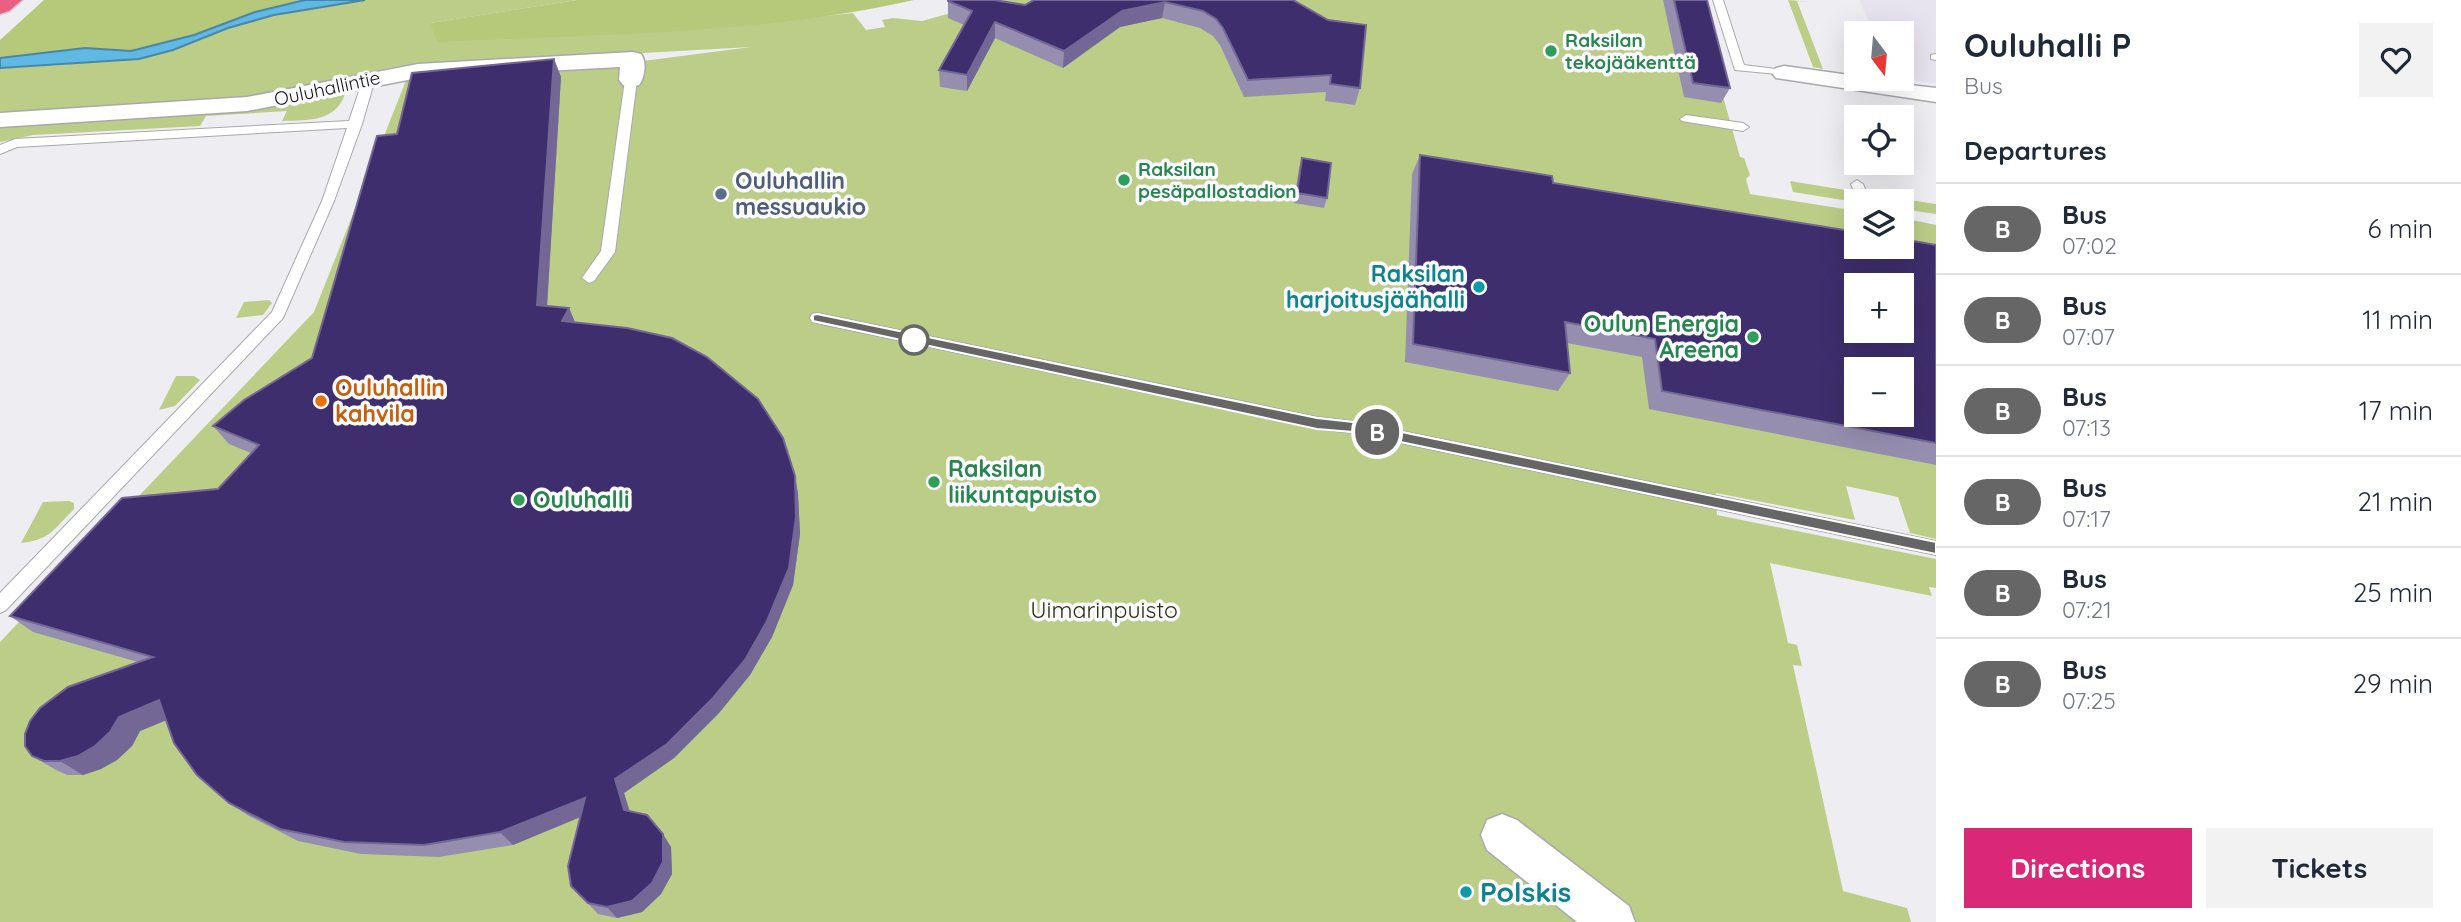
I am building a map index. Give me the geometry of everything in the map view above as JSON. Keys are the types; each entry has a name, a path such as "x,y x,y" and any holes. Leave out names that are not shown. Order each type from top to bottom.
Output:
{"highway":[{"path":"0,6 9,0"}],"street":[{"name":"Ouluhallintie","path":"0,120 247,104 418,71 633,59 631,80"},
{"path":"1784,73 1936,95"},
{"path":"1502,835 1612,922"}],"lane":[{"path":"1718,0 1739,68"},
{"path":"1726,72 1739,68 1784,73"},
{"path":"0,605 278,315 328,201 369,79"},
{"path":"589,278 608,252 631,80"},
{"path":"1686,119 1743,127"},
{"path":"0,150 15,143 356,124"},
{"path":"1857,184 1859,189"},
{"path":"817,318 1317,424 1365,430 1936,548"}],"shaded area":[{"path":"1859,0 1936,0 1936,83 1914,80 1914,21 1869,21"}],"green space":[{"path":"44,0 305,0 255,12 194,35 131,51 85,48 0,58 0,40"},
{"name":"Raksilan liikuntapuisto","path":"365,0 577,0 430,23 731,26 853,13 866,30 885,27 882,20 893,18 922,21 998,0 1696,0 1740,157 1744,158 1750,175 1746,179 1750,194 1844,209 1844,259 1914,259 1914,220 1936,225 1936,539 1910,533 1898,497 1846,486 1855,520 1716,493 1717,515 1936,559 1936,588 1929,587 1932,596 1770,563 1788,643 1797,645 1802,666 1793,665 1843,891 1907,908 1911,922 0,922 0,642 314,312 407,78 605,66 751,47 394,67 243,98 0,114 0,68 63,65 173,50 228,28 274,15"},
{"path":"577,0 914,0 856,12 737,27 617,34 438,42 430,23"},
{"path":"1788,0 1812,2 1797,1 1823,69 1813,67"},
{"path":"346,91 336,109 312,119 282,121 287,111 206,116 200,126 33,135 0,142 0,126"},
{"path":"1790,181 1844,190 1844,200 1793,192"},
{"path":"1914,201 1936,204 1936,214 1914,211"},
{"path":"269,300 272,303 263,315 236,318 244,302"},
{"path":"176,376 194,376 200,380 175,406 159,410"},
{"path":"43,502 74,503 74,509 51,532 39,539 21,543"}],"water":[{"path":"305,0 365,0 274,15 139,59 0,68 0,58 85,48 131,51 194,35 255,12"}],"building":[{"path":"948,0 994,0 1025,5 1034,0 1293,0 1328,20 1366,25 1360,88 1330,84 1331,75 1248,80 1216,19 1203,11 1165,2 1122,11 1064,51 995,22 967,75 939,70 972,11"},
{"path":"1674,0 1707,0 1730,88 1693,83"},
{"name":"Ouluhalli","path":"554,59 537,305 569,308 562,321 627,328 672,338 707,357 758,399 783,438 795,476 796,517 789,568 767,621 745,660 713,698 667,744 615,779 624,810 647,815 663,834 663,862 652,883 632,901 607,907 588,903 571,886 568,866 585,798 500,832 424,845 344,842 280,829 229,803 197,775 174,743 159,700 119,717 110,732 95,746 78,756 60,761 44,761 32,756 25,746 25,734 30,721 40,708 68,687 153,657 10,616 122,498 218,489 259,445 213,426 244,400 312,358 377,136 397,134 412,73"},
{"path":"1420,155 1552,176 1553,183 1844,230 1844,259 1914,259 1914,241 1936,245 1936,443 1852,427 1914,427 1914,357 1844,357 1844,426 1662,391 1655,339 1565,322 1570,373 1413,344"},
{"path":"1302,158 1331,163 1327,198 1297,193"}],"bus line":[{"name":"B","path":"817,318 1317,424 1353,427 1936,548"}],"place":[{"name":"Raksilan tekojääkenttä","path":"1551,51"},
{"name":"Raksilan pesäpallostadion","path":"1124,180"},
{"name":"Ouluhallin messuaukio","path":"721,194"},
{"name":"Raksilan harjoitusjäähalli","path":"1479,287"},
{"name":"Oulun Energia Areena","path":"1753,337"},
{"name":"Ouluhallin kahvila","path":"321,401"},
{"name":"Raksilan liikuntapuisto","path":"934,482"},
{"name":"Ouluhalli","path":"519,500"},
{"name":"Polskis","path":"1466,892"}],"park label":[{"name":"Uimarinpuisto","path":"1104,610"}]}
